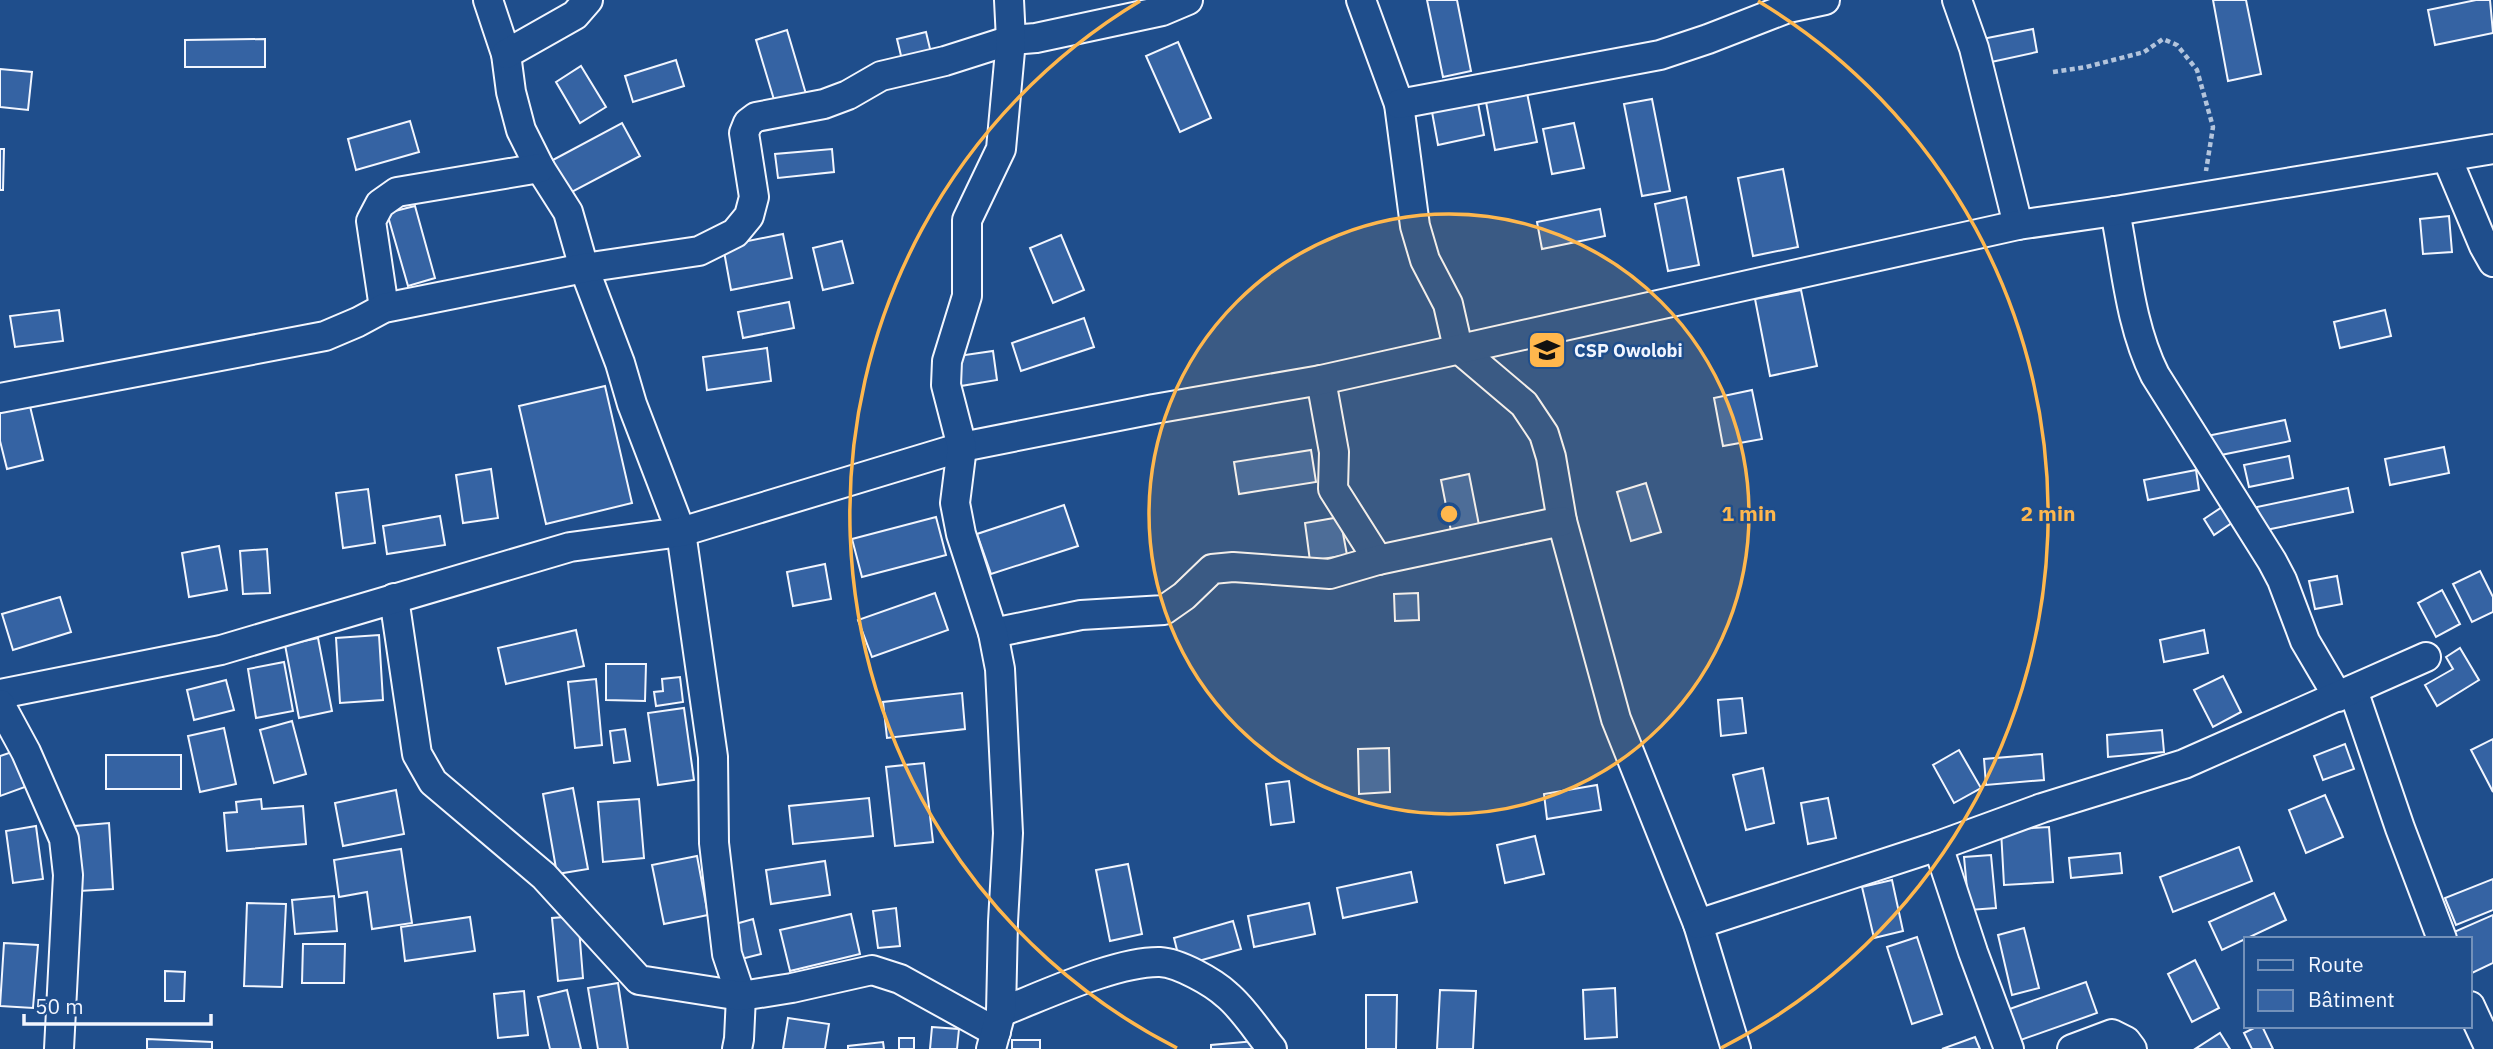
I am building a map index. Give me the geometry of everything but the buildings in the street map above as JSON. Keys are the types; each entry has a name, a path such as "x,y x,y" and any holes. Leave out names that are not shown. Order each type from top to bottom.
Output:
{"street":[{"path":"488,0 506,54 511,92 521,130 540,168 568,212 584,268 632,404 681,532 713,757 714,843 727,954 741,996 737,1049"},
{"path":"506,54 575,15 588,0"},
{"path":"996,1031 1008,833 1000,669 993,633 961,534 955,503 962,447 946,385 947,361 967,296 967,220 1001,149 1012,40 1009,0"},
{"path":"0,398 325,335 384,308 584,268 699,251 735,233 749,216 754,197 744,133 748,123 756,117 824,104 848,95 881,76 945,61 1012,40 1036,38 1162,11 1188,0"},
{"path":"1361,0 1399,104 1415,226 1425,260 1448,304 1458,348 1524,404 1544,433 1562,521 1616,719 1698,924 1728,1045"},
{"path":"1399,104 1660,55 1788,8 1825,0"},
{"path":"1957,0 1974,48 2018,225"},
{"path":"0,694 220,650 570,547 681,532 962,447 1154,409 1321,380 2018,225 2493,149"},
{"path":"2447,158 2493,262"},
{"path":"384,308 371,221 380,204 397,192 540,168"},
{"path":"2115,211 2136,328 2143,351 2155,375 2272,561 2305,641 2345,693 2441,937"},
{"path":"1321,380 1334,452 1333,489 1378,560"},
{"path":"993,633 1081,615 1164,610 1184,596 1212,569 1233,567 1330,574 1378,560 1562,521"},
{"path":"394,598 417,754 433,782 544,876 639,980 741,996 872,970 900,979 996,1031"},
{"path":"1698,924 1938,846 2042,808 2184,764 2426,657"},
{"path":"0,704 26,751 64,839 68,875 59,1049"},
{"path":"1938,846 2009,1049"},
{"path":"996,1031 1114,970 1158,962 1189,971 1227,994 1272,1049"},
{"path":"2472,1010 2490,1049"},
{"path":"2072,1049 2112,1034 2126,1041 2132,1049"}],"path":[{"path":"2053,72 2086,67 2144,52 2162,39 2177,45 2197,70 2213,127 2211,152 2201,196"}],"place":[{"name":"CSP Owolobi","path":"1547,350"}]}
